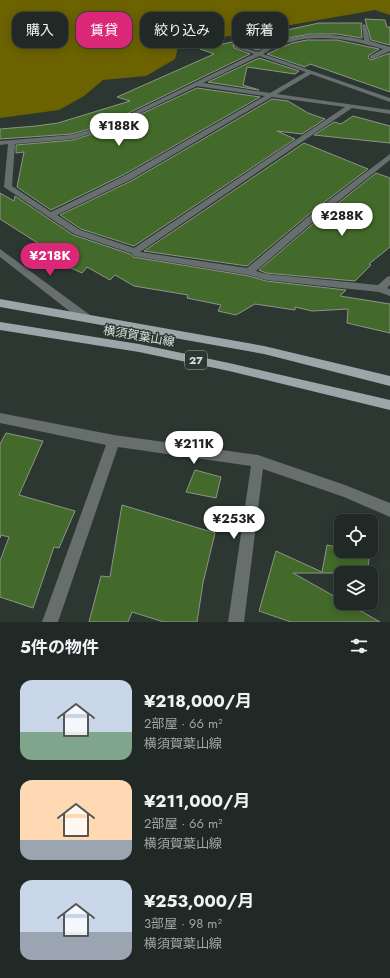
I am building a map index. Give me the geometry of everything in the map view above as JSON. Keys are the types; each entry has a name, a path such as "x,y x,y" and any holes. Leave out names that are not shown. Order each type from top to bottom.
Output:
{"main road":[{"name":"横須賀葉山線","path":"0,303 264,350 390,381"},
{"name":"横須賀葉山線","path":"0,326 139,348 229,367 390,405"}],"street":[{"path":"364,25 367,42"},
{"path":"0,143 72,137 109,126 275,45 304,37 330,36 367,42 389,49"},
{"path":"242,48 309,73 390,100"},
{"path":"372,57 389,49"},
{"path":"51,215 127,178 309,73"},
{"path":"194,84 390,112"},
{"path":"135,252 351,106"},
{"path":"12,142 8,187 77,232 135,252 136,254 249,272 266,277 380,289 390,293"},
{"path":"249,272 318,213 390,156"},
{"path":"0,252 86,318"},
{"path":"380,289 390,279"},
{"path":"0,418 114,441 258,461 345,491 390,510"},
{"path":"50,622 114,441"},
{"path":"236,622 258,461"}],"shaded area":[{"path":"0,0 390,0 390,15 375,10 288,25 288,12 232,12 232,35 224,37 224,12 140,12 140,48 178,48 175,59 146,76 103,80 84,96 59,110 0,118"}],"building":[{"path":"365,19 385,20 387,27 390,27 390,45 371,40"},
{"path":"319,23 362,23 362,38 337,34 310,34 288,38 288,30"},
{"path":"307,40 337,40 379,49 369,55 368,58 371,60 390,53 390,92 310,64 305,67 267,54 281,48 288,48 288,45"},
{"path":"232,42 232,48 250,54 106,124 72,134 0,139 0,129 58,123 130,101 117,97 214,54 200,49 224,48 224,44"},
{"path":"250,48 263,48 258,50"},
{"path":"259,58 299,71 295,74 247,67 243,85 259,90 208,82"},
{"path":"197,88 260,97 123,175 51,210 17,187 24,152 16,153 16,145 73,140 111,128"},
{"path":"272,99 288,101 308,113 325,119 302,134 277,131 295,139 134,246 81,229 60,215 131,181"},
{"path":"353,116 390,126 390,143 314,135 334,122 341,124"},
{"path":"304,143 368,169 314,210 247,266 144,251"},
{"path":"376,173 390,178 390,247 369,264 371,265 355,281 266,273 259,270 322,216"},
{"path":"0,193 14,201 15,196 73,235 130,254 133,257 249,276 266,281 346,290 340,296 390,304 390,333 347,323 348,309 312,311 295,307 295,310 255,304 236,315 218,311 221,305 187,298 188,295 134,286 115,275 110,280 87,267 82,273 49,258 55,254 0,219"},
{"path":"6,433 43,441 19,495 75,511 59,548 54,547 33,608 0,597 0,561 9,537 1,535 0,538 0,444"},
{"path":"195,470 221,477 216,498 186,492"},
{"path":"122,505 215,533 203,583 197,622 164,622 132,612 128,622 89,622 101,576 110,577"},
{"path":"327,545 334,546 334,558 369,558 368,566 334,566 334,573 293,573 334,596 334,610 359,610 380,622 291,622 259,611 276,551 322,572"}]}
